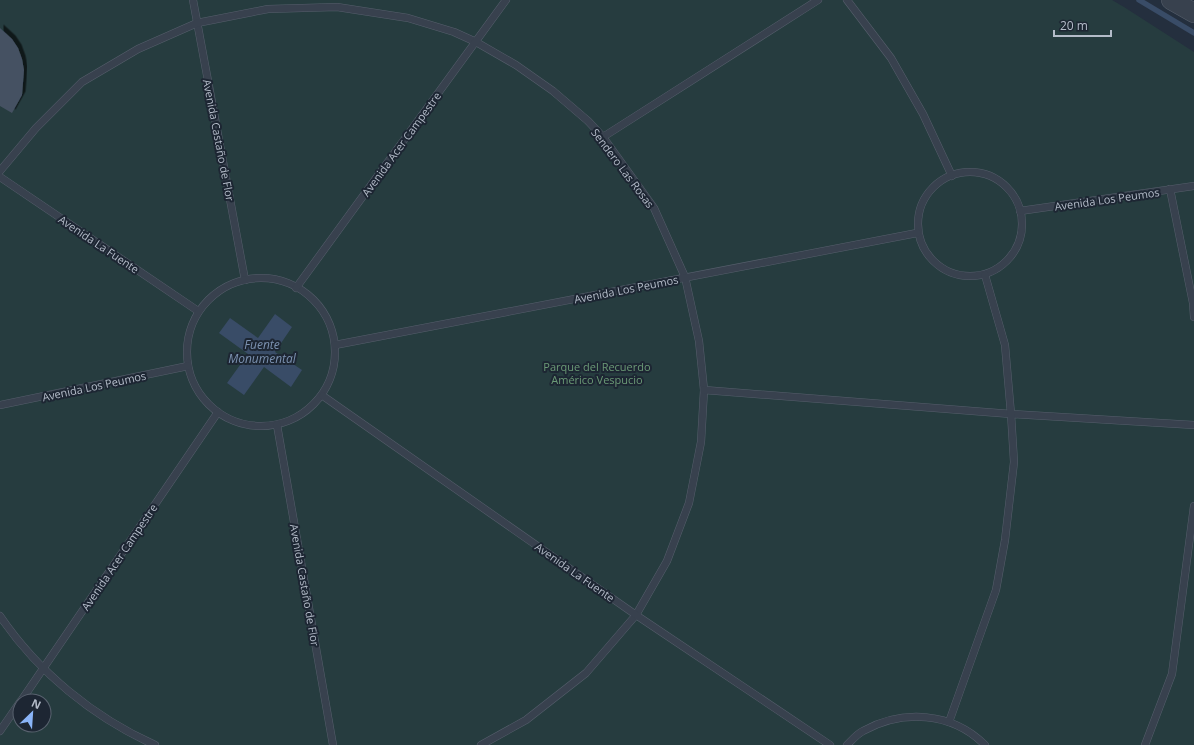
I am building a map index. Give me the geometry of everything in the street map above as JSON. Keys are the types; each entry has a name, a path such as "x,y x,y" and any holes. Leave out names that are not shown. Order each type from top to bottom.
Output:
{"street":[{"path":"1171,0 1194,13"}],"lane":[{"name":"Avenida Castaño de Flor","path":"193,0 245,280"},
{"name":"Avenida Acer Campestre","path":"296,288 506,0"},
{"path":"603,137 818,0"},
{"path":"848,0 891,58 924,114 952,176"},
{"name":"Sendero Las Rosas","path":"0,171 36,128 82,82 138,49 197,23 268,9 337,7 408,18 454,32 476,42 516,65 553,91 588,121 603,137 654,208 685,277 699,341 704,390 701,442 688,503 666,561 636,615 586,673 526,720 481,745"},
{"path":"963,172 980,173 995,178 1008,189 1017,202 1020,211 1021,235 1014,252 1002,264 985,275 971,276 955,274 940,267 928,255 917,232 919,210 925,197 934,185 963,172"},
{"name":"Avenida La Fuente","path":"0,177 198,311"},
{"name":"Avenida Los Peumos","path":"1020,211 1194,186"},
{"path":"1170,189 1193,303 1194,317"},
{"name":"Avenida Los Peumos","path":"335,345 917,232"},
{"path":"949,722 996,590 1005,540 1014,462 1005,346 985,275"},
{"path":"260,278 279,281 296,288 315,302 328,322 335,345 333,369 323,396 296,418 277,425 254,426 232,420 218,412 196,389 188,366 188,340 198,311 224,289 245,280 260,278"},
{"name":"Avenida Los Peumos","path":"0,405 188,366"},
{"path":"704,390 1011,414 1194,425"},
{"name":"Avenida La Fuente","path":"323,396 636,615 830,745"},
{"name":"Avenida Acer Campestre","path":"26,693 218,412"},
{"name":"Avenida Castaño de Flor","path":"277,425 333,745"},
{"path":"1145,745 1172,674 1194,506"},
{"path":"0,616 11,632 43,669 89,708 134,736 155,745"},
{"name":"Avenida Acer Campestre","path":"0,731 12,714"},
{"path":"847,745 862,732 890,719 920,716 949,722 976,736 985,745"}],"green space":[{"name":"Parque del Recuerdo Américo Vespucio","path":"0,0 1112,0 1124,7 1194,52 1194,745 0,745"}],"water":[{"name":"Fuente Monumental","path":"275,314 292,327 275,352 302,370 291,387 264,367 244,395 227,383 248,354 219,333 230,318 258,338"}],"building":[{"path":"0,28 12,39 18,48 24,70 22,95 12,113 0,106"}],"waterway":[{"path":"1139,0 1194,33"}]}
